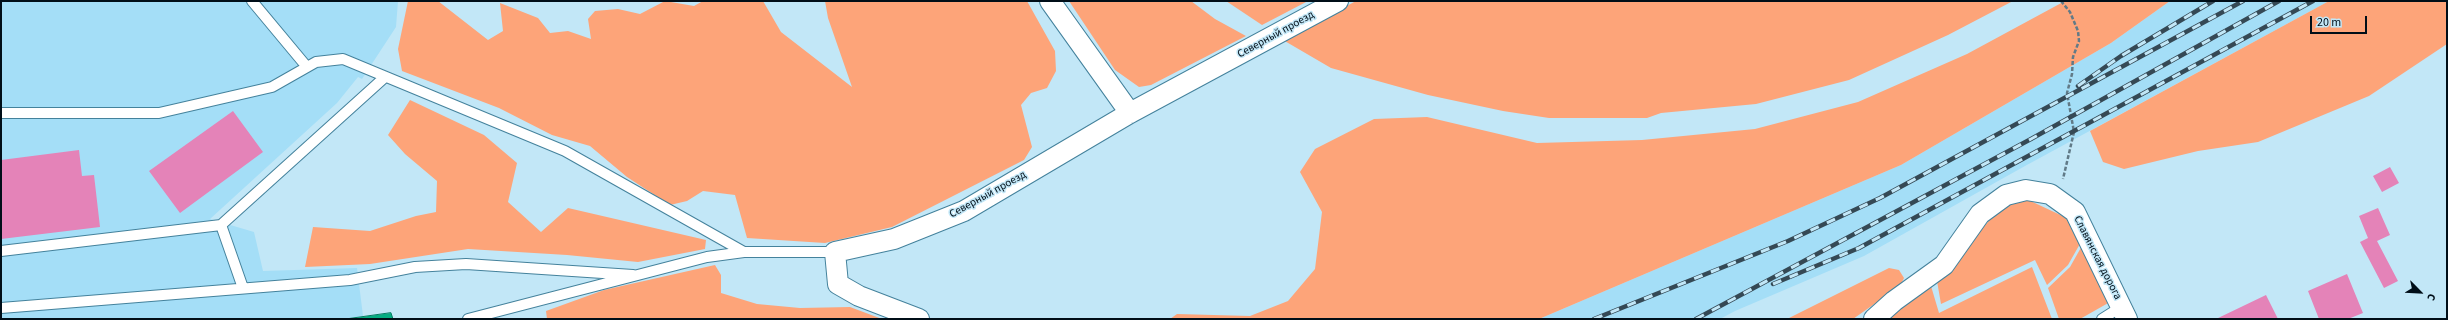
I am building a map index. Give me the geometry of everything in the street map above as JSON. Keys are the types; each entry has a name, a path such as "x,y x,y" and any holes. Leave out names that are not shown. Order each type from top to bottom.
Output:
{"street":[{"path":"1050,1 1130,113"},
{"name":"Северный проезд","path":"835,252 894,239 964,211 1130,113 1338,1"},
{"name":"Славянская дорога","path":"1874,319 1894,301 1944,265 1980,214 2006,195 2026,190 2050,194 2075,212 2124,313"},
{"path":"835,252 838,284 859,296 919,319"}],"lane":[{"path":"252,1 307,67"},
{"path":"1,113 159,113 272,87 316,62 342,58 565,151 744,252"},
{"path":"1,251 221,225 385,77"},
{"path":"221,225 243,288"},
{"path":"468,319 707,257 744,252 835,252"},
{"path":"1,308 350,280 415,267 466,264 633,276"},
{"path":"2102,319 2124,313"}],"path":[{"path":"2061,1 2065,3 2070,12 2078,31 2079,41 2073,57 2067,93 2074,132 2066,161 2062,186 2065,206"}],"shaded area":[{"path":"1,1 398,1 396,27 362,79 358,77 337,103 210,219 254,232 263,271 357,268 363,316 346,319 1,319"},
{"path":"408,1 438,1 488,40 503,31 500,3 538,18 550,33 568,31 591,39 588,19 595,11 618,9 640,14 665,1 694,6 703,1 763,1 781,32 852,87 828,18 825,1 1027,1 1055,51 1056,71 1047,88 1031,93 1021,105 1032,147 1024,160 892,227 825,243 747,238 735,195 703,191 687,201 670,205 627,177 590,146 552,135 499,108 402,71 398,49"},
{"path":"1069,1 1191,1 1215,19 1246,36 1151,85 1139,87 1115,70"},
{"path":"1226,1 1308,1 1262,25"},
{"path":"1356,1 2013,1 1948,35 1849,80 1756,104 1661,113 1647,118 1549,118 1503,111 1428,95 1331,68 1283,40"},
{"path":"2065,1 2170,1 2111,43 1901,165 1539,319 1170,319 1177,314 1250,316 1288,301 1315,269 1322,212 1300,172 1315,149 1374,119 1427,117 1537,143 1642,140 1755,129 1858,102 1967,54"},
{"path":"2170,1 2329,1 2025,166 1864,256 1735,311 1720,319 1539,319 1901,165 2111,43"},
{"path":"2329,1 2447,1 2447,44 2369,96 2258,142 2198,151 2124,169 2103,162 2090,131"},
{"path":"410,100 484,135 517,163 508,202 541,232 568,208 706,240 705,249 638,262 567,255 468,249 370,264 305,267 313,227 370,231 416,216 436,212 437,181 405,154 388,135"},
{"path":"2022,197 2069,219 2081,242 2068,265 2047,285 2035,260 1941,304 1937,281 1999,209"},
{"path":"2083,244 2110,302 2080,319 2059,319 2048,288 2070,267"},
{"path":"715,265 721,275 721,293 757,304 800,308 850,307 882,319 547,319 546,311 604,290"},
{"path":"2032,267 2052,319 1885,319 1931,286 1939,313"},
{"path":"1889,268 1899,270 1904,278 1900,286 1853,319 1787,319"},
{"path":"391,313 393,319 346,319"}],"building":[{"path":"233,111 263,152 180,213 149,171"},
{"path":"79,150 82,176 94,175 100,227 1,239 1,160"},
{"path":"2390,167 2399,183 2382,192 2373,176"},
{"path":"2378,208 2390,235 2377,241 2398,281 2384,288 2360,242 2368,238 2359,216"},
{"path":"2347,274 2363,313 2348,319 2319,319 2308,291"},
{"path":"2266,295 2278,319 2216,319"}],"railway":[{"path":"2078,86 2121,56 2213,1"},
{"path":"1594,319 1788,241 1880,198 2243,1"},
{"path":"1696,319 2031,139 2279,1"},
{"path":"1773,284 1859,248 2313,1"}]}
